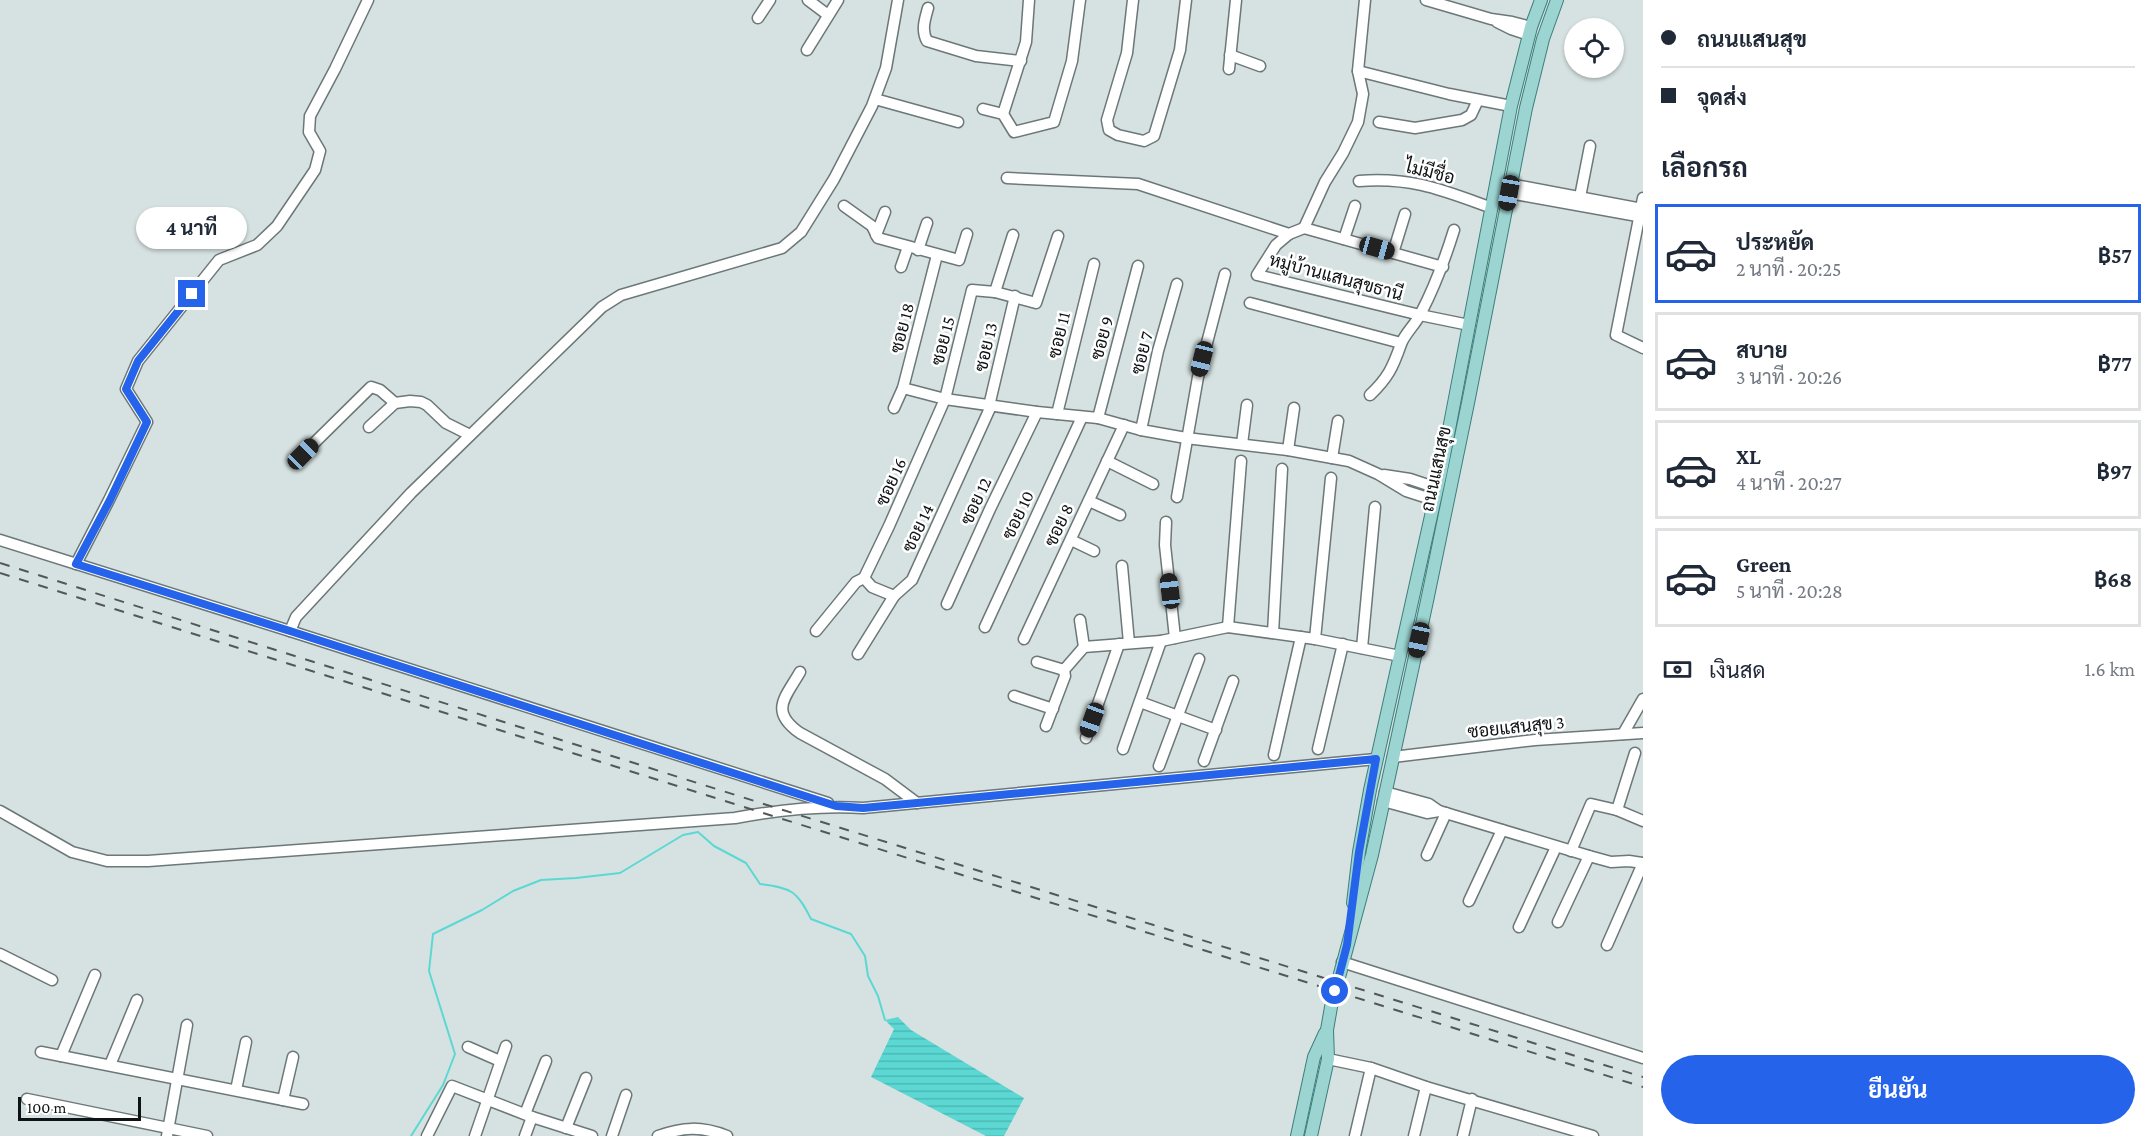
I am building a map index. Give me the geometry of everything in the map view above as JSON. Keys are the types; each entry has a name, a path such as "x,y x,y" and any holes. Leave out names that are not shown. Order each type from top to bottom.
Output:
{"main road":[{"name":"ถนนแสนสุข","path":"1347,945 1359,852 1376,759 1436,494 1510,106 1530,31 1541,0"},
{"name":"ถนนแสนสุข","path":"1297,1136 1314,1057 1327,1030 1342,962 1372,855 1481,340 1526,108 1557,0"},
{"path":"1472,311 1477,317 1486,315"},
{"path":"1466,339 1470,334 1475,333 1481,340"},
{"path":"1370,790 1384,797"},
{"name":"ถนนแสนสุข","path":"1311,1136 1328,1059 1327,1030"}],"street":[{"path":"76,564 147,422 126,389 138,361 219,260 257,245 277,226 315,170 320,151 309,132 310,116 368,0"},
{"path":"758,18 770,0"},
{"path":"808,0 828,15"},
{"path":"807,50 838,0"},
{"path":"290,631 296,617 303,609 411,493 602,306 621,295 782,248 801,232 834,179 875,99 886,68 898,0"},
{"path":"1003,114 1026,42 1029,0"},
{"path":"983,110 1003,114 1014,132 1054,122 1072,61 1080,0"},
{"path":"1133,0 1127,53 1107,120 1109,130 1118,135 1144,141 1154,136 1174,71 1180,50 1186,0"},
{"path":"1229,69 1236,0"},
{"path":"1304,228 1325,182 1358,122 1363,94 1358,71 1364,0"},
{"path":"1426,0 1491,19 1510,30 1530,31"},
{"path":"928,8 924,35 927,41 976,56 1021,60"},
{"path":"1230,55 1260,66"},
{"path":"1358,71 1510,106"},
{"path":"875,99 958,122"},
{"path":"1379,122 1415,128 1462,120 1471,115 1478,100"},
{"path":"1579,201 1590,146"},
{"path":"1007,178 1138,184 1289,234 1304,228 1443,267"},
{"name":"ไม่มีชื่อ","path":"1359,181 1383,179 1406,181 1432,187 1492,208"},
{"path":"1510,188 1642,210 1616,335 1643,348"},
{"path":"844,206 872,226 878,238 937,255 959,260 967,234"},
{"path":"1344,239 1355,206"},
{"path":"876,235 885,212"},
{"path":"1394,253 1405,214"},
{"path":"901,267 927,223"},
{"name":"หมู่บ้านแสนสุขธานี","path":"1370,395 1389,375 1401,343 1420,315 1443,267 1454,230"},
{"name":"หมู่บ้านแสนสุขธานี","path":"1289,234 1276,245 1257,275 1469,325"},
{"path":"1013,235 995,292 1036,303 1058,236"},
{"name":"ซอย 18","path":"894,408 903,388 937,255"},
{"name":"ซอย 11","path":"1058,414 1094,264"},
{"name":"ซอย 9","path":"1098,418 1138,266"},
{"path":"1177,497 1198,377 1225,274"},
{"name":"ซอย 7","path":"1141,430 1158,351 1177,284"},
{"name":"ซอย 15","path":"945,399 972,290 995,292"},
{"name":"ซอย 13","path":"990,406 1015,296"},
{"path":"1250,303 1401,343"},
{"path":"303,454 371,387 380,390 395,403"},
{"path":"903,388 945,399 1098,418 1141,430 1186,438 1288,450 1349,461 1406,491 1436,494"},
{"name":"ซอย 16","path":"816,631 856,582 864,578 945,399"},
{"path":"369,427 395,403 421,402 446,423 470,435"},
{"path":"1242,444 1247,405"},
{"name":"ซอย 14","path":"858,654 894,596 912,580 990,406"},
{"path":"1288,450 1294,408"},
{"name":"ซอย 12","path":"947,604 1037,412"},
{"name":"ซอย 10","path":"984,627 1082,417"},
{"path":"1332,458 1338,421"},
{"name":"ซอย 8","path":"1024,639 1124,425"},
{"path":"1107,461 1153,484"},
{"path":"1228,627 1240,461"},
{"path":"1273,633 1282,470"},
{"path":"1315,639 1331,478"},
{"path":"1089,501 1120,515"},
{"path":"1362,648 1375,507"},
{"path":"1166,522 1165,545 1175,638"},
{"path":"0,540 836,806"},
{"path":"1071,540 1094,551"},
{"path":"1086,738 1124,644 1122,566"},
{"path":"864,578 872,587 894,596"},
{"path":"1080,620 1084,647"},
{"path":"1064,670 1084,647 1161,641 1228,627 1315,639 1400,656"},
{"path":"1274,755 1301,637"},
{"path":"1123,749 1161,641"},
{"path":"1318,749 1343,644"},
{"path":"1159,766 1199,659"},
{"path":"1037,662 1064,670"},
{"path":"1046,726 1065,676 1064,670"},
{"path":"800,672 782,708 783,717 789,725 885,779 917,803"},
{"path":"1204,761 1233,681"},
{"path":"1014,696 1053,709"},
{"path":"1623,734 1643,699"},
{"path":"1140,702 1216,730"},
{"name":"ซอยแสนสุข 3","path":"1393,757 1535,740 1643,733"},
{"path":"1617,810 1635,753"},
{"path":"0,811 72,852 107,861 148,861 735,818 771,811 836,806 863,808 1376,759"},
{"path":"1384,797 1429,804 1443,812 1611,862 1643,863 1607,945"},
{"path":"1571,850 1591,804 1617,810 1643,821"},
{"path":"1427,855 1443,812"},
{"path":"1469,901 1502,830"},
{"path":"1519,927 1556,847"},
{"path":"1558,922 1589,856"},
{"path":"0,954 52,980"},
{"path":"1342,962 1643,1058"},
{"path":"61,1056 95,975"},
{"path":"111,1065 137,1000"},
{"path":"174,1133 178,1078 187,1025"},
{"path":"236,1090 246,1042"},
{"path":"475,1136 506,1046"},
{"path":"468,1047 500,1061"},
{"path":"40,1052 303,1104"},
{"path":"283,1100 293,1057"},
{"path":"1328,1059 1371,1068 1426,1087 1472,1099 1556,1131 1593,1136"},
{"path":"525,1136 546,1061"},
{"path":"1355,1136 1371,1068"},
{"path":"570,1132 586,1078"},
{"path":"427,1136 452,1086 570,1132 592,1136"},
{"path":"1414,1136 1426,1087"},
{"path":"612,1136 626,1095"},
{"path":"27,1099 174,1133 207,1136"},
{"path":"1463,1136 1472,1099"},
{"path":"658,1136 680,1128 712,1130 727,1136"}],"water":[{"path":"898,1017 911,1030 1024,1098 1004,1136 986,1136 871,1077 894,1029 885,1020"}],"waterway":[{"path":"411,1136 443,1085 455,1054 429,971 433,934 482,910 513,891 541,880 620,873 683,835 698,832 714,846 746,863 760,884 787,889 802,902 811,919 851,934 865,956 868,976 878,996 885,1020"}],"railway":[{"path":"0,563 783,810 1643,1077"},
{"path":"0,573 1643,1087"}],"route":[{"path":"192,294 138,361 126,389 147,422 76,564 836,806 863,808 1376,759 1359,852 1347,945 1335,991"}]}
